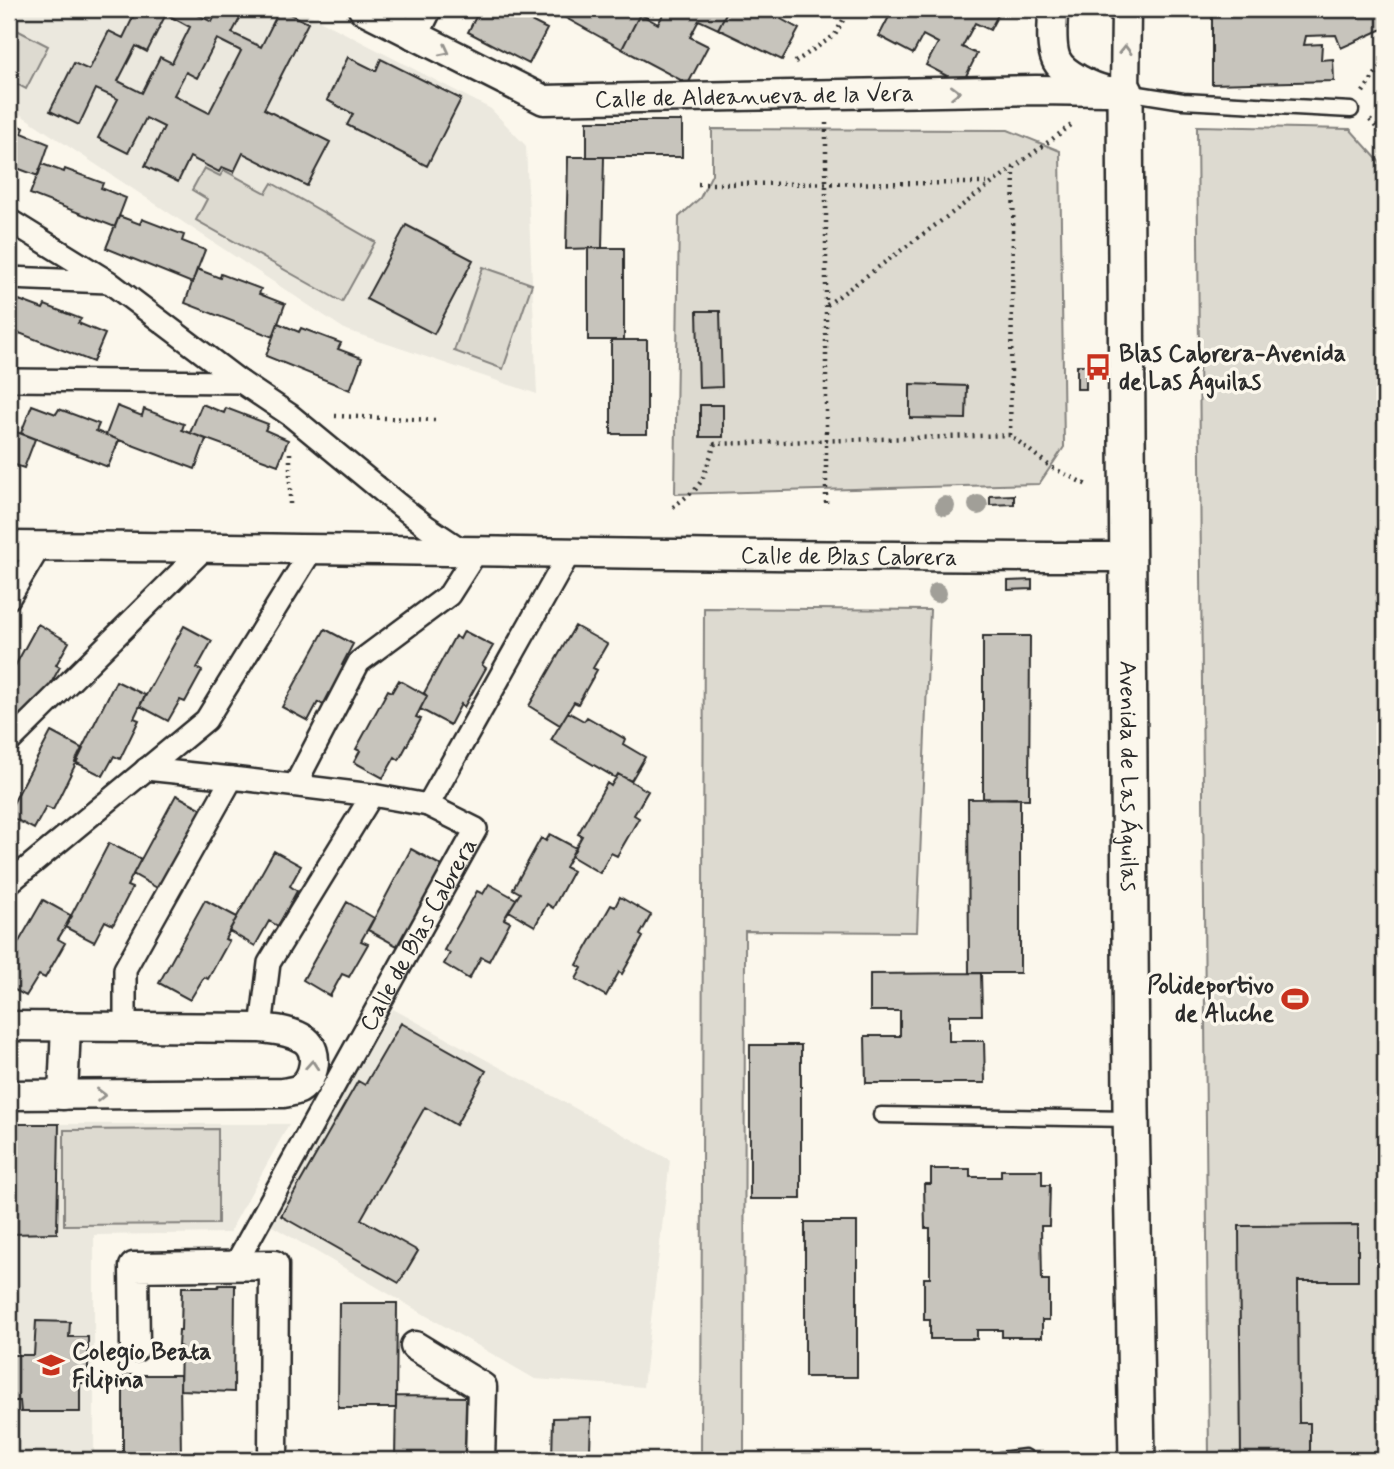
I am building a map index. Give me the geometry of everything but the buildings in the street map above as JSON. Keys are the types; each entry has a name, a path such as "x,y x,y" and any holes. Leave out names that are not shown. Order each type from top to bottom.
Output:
{"street":[{"name":"Calle de Aldeanueva de la Vera","path":"363,9 544,100 1022,90 1117,92"},
{"path":"414,36 427,9"},
{"path":"1053,9 1054,52 1057,62 1085,83 1117,92"},
{"name":"Avenida de Las Águilas","path":"1126,9 1117,92 1128,557 1137,1460"},
{"path":"9,220 109,282 241,382 290,415 426,526 470,550 449,595 359,662 295,785"},
{"path":"9,278 109,282"},
{"path":"9,380 241,382"},
{"name":"Calle de Blas Cabrera","path":"9,546 956,558 1128,557"},
{"path":"9,598 40,546"},
{"path":"9,742 206,547"},
{"path":"9,883 206,720 313,548"},
{"name":"Calle de Blas Cabrera","path":"235,1265 476,829 429,805 570,552"},
{"path":"146,769 295,785 429,805"},
{"path":"125,1026 125,969 232,778"},
{"path":"261,1028 269,963 372,795"},
{"path":"9,1026 261,1028 287,1031 305,1040 312,1049 314,1062 311,1077 299,1089 283,1093 9,1095"},
{"path":"63,1095 66,1026"},
{"path":"135,1347 134,1267 274,1265 273,1460"},
{"path":"415,1346 482,1387 480,1460"}],"lane":[{"path":"1117,92 1183,101 1351,110"},
{"path":"881,1115 1132,1119"},
{"path":"1000,1460 1025,1457 1029,1460"}],"path":[{"path":"794,62 835,35 849,9"},
{"path":"1351,110 1385,61"},
{"path":"826,119 826,507"},
{"path":"826,305 1074,123"},
{"path":"1010,435 1014,167"},
{"path":"698,184 992,183"},
{"path":"290,505 290,415 435,420"},
{"path":"673,507 695,490 702,480 715,444 1010,435 1051,467 1089,486"}],"shaded area":[{"path":"9,9 298,9 491,109 526,146 537,394 346,330 9,107"},
{"path":"9,26 48,46 26,89 9,80"},
{"name":"Polideportivo de Aluche","path":"1197,126 1350,129 1385,168 1385,1460 1209,1460"},
{"path":"712,129 1008,130 1060,151 1064,447 1039,484 675,494 679,217 700,198 712,174"},
{"path":"204,168 220,176 224,170 266,193 272,183 375,242 342,302 196,220 207,199 192,190"},
{"path":"483,267 532,284 503,369 454,351"},
{"path":"704,608 930,610 917,932 745,931 744,1460 701,1460"},
{"path":"393,1009 670,1160 643,1387 535,1379 267,1223"},
{"name":"Colegio Beata Filipina","path":"9,1124 289,1124 229,1233 94,1235 94,1460 9,1460"},
{"path":"218,1129 218,1224 64,1225 64,1130"}],"place":[{"name":"Blas Cabrera-Avenida de Las Águilas","path":"1098,367"},
{"name":"Polideportivo de Aluche","path":"1295,999"},
{"name":"Colegio Beata Filipina","path":"51,1365"}]}
